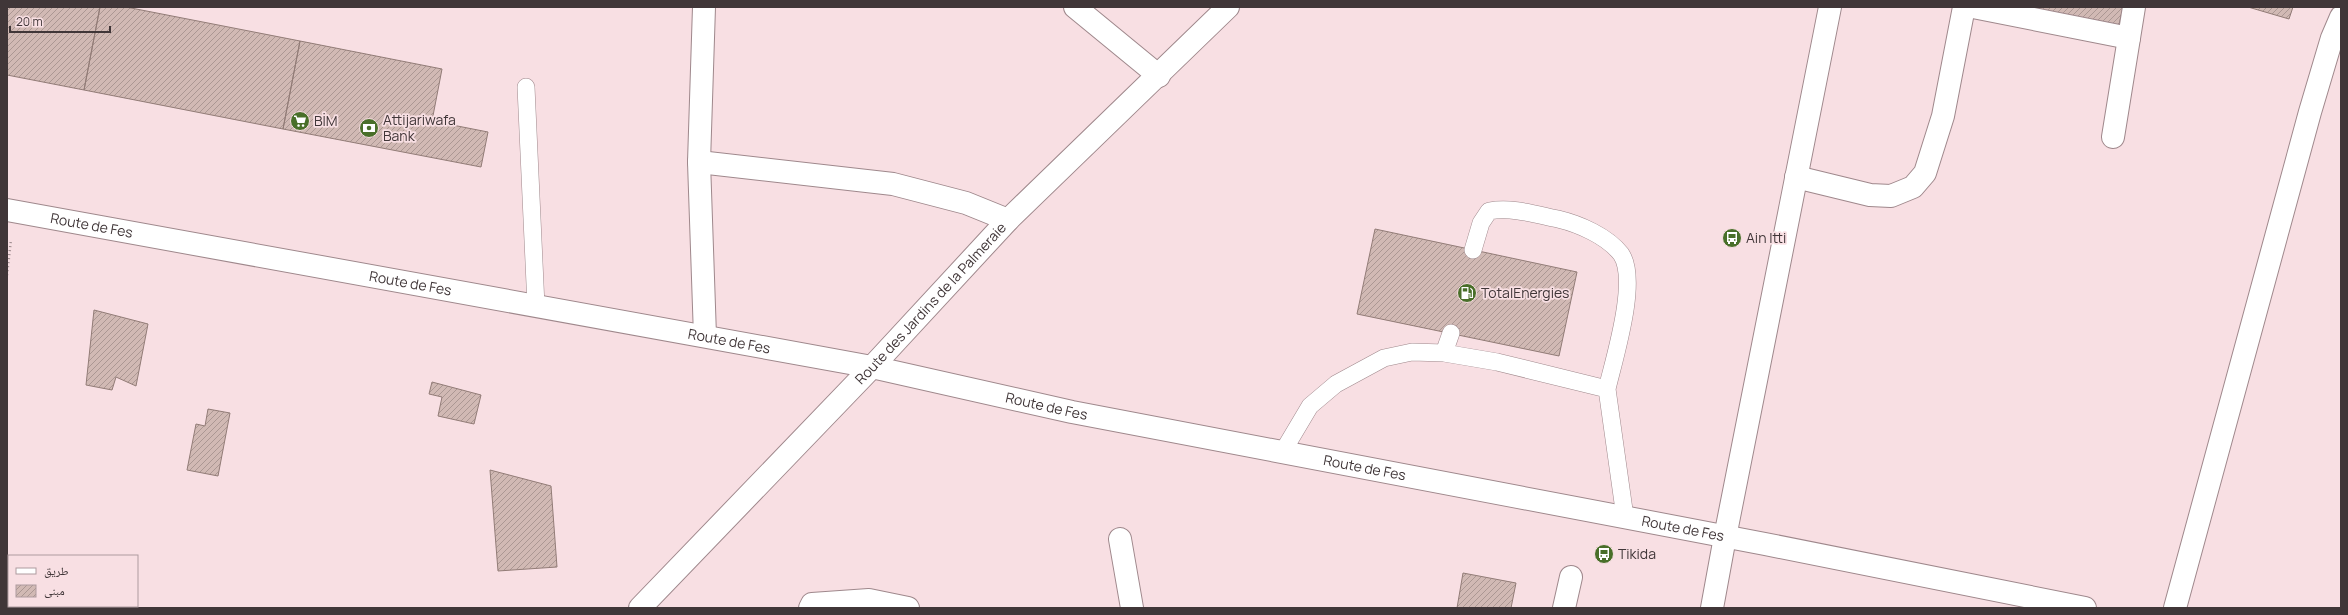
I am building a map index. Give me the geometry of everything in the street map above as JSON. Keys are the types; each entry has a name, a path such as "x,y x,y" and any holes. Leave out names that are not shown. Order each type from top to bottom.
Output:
{"street":[{"path":"704,7 699,162 705,336"},
{"path":"1075,7 1158,76"},
{"name":"Route des Jardins de la Palmeraie","path":"640,608 872,367 1008,220 1228,7"},
{"path":"1712,608 1830,7"},
{"path":"1796,177 1870,195 1891,196 1913,187 1925,173 1943,116 1964,7"},
{"path":"1973,7 2129,38"},
{"path":"2113,138 2134,7"},
{"path":"2175,608 2308,119 2332,38 2341,17"},
{"path":"699,162 893,184 966,203 1008,220"},
{"name":"Route de Fes","path":"11,211 872,367 1072,412 1625,517 2085,608"},
{"path":"1120,539 1132,608"},
{"path":"1564,608 1571,577"},
{"path":"810,608 812,604 869,600 908,608"}],"lane":[{"path":"526,87 536,306"},
{"path":"1473,250 1481,223 1489,211 1502,209 1520,210 1566,221 1598,235 1610,243 1622,255 1627,273 1627,294 1621,333 1607,389 1625,517"},
{"path":"1444,353 1451,333"},
{"path":"1282,453 1310,406 1336,384 1384,358 1412,352 1444,353 1497,362 1607,389"}],"path":[{"path":"7,275 11,211"}],"building":[{"path":"7,7 100,7 84,90 7,75"},
{"path":"100,7 126,7 300,41 283,129 84,90"},
{"path":"2022,7 2123,7 2118,29"},
{"path":"2248,7 2293,7 2289,19"},
{"path":"300,41 442,69 432,121 488,132 481,167 283,129"},
{"name":"TotalEnergies","path":"1375,229 1577,272 1559,356 1357,314"},
{"path":"94,310 148,324 136,386 116,377 112,390 86,385"},
{"path":"432,382 481,395 474,424 438,416 442,397 429,394"},
{"path":"208,409 230,413 218,476 187,470 196,424 205,426"},
{"path":"490,470 551,486 557,567 498,571"},
{"path":"1463,573 1516,583 1511,608 1457,608"}],"place":[{"name":"BİM","path":"300,121"},
{"name":"Attijariwafa Bank","path":"369,128"},
{"name":"Ain Itti","path":"1732,238"},
{"name":"TotalEnergies","path":"1467,293"},
{"name":"Tikida","path":"1604,554"}]}
